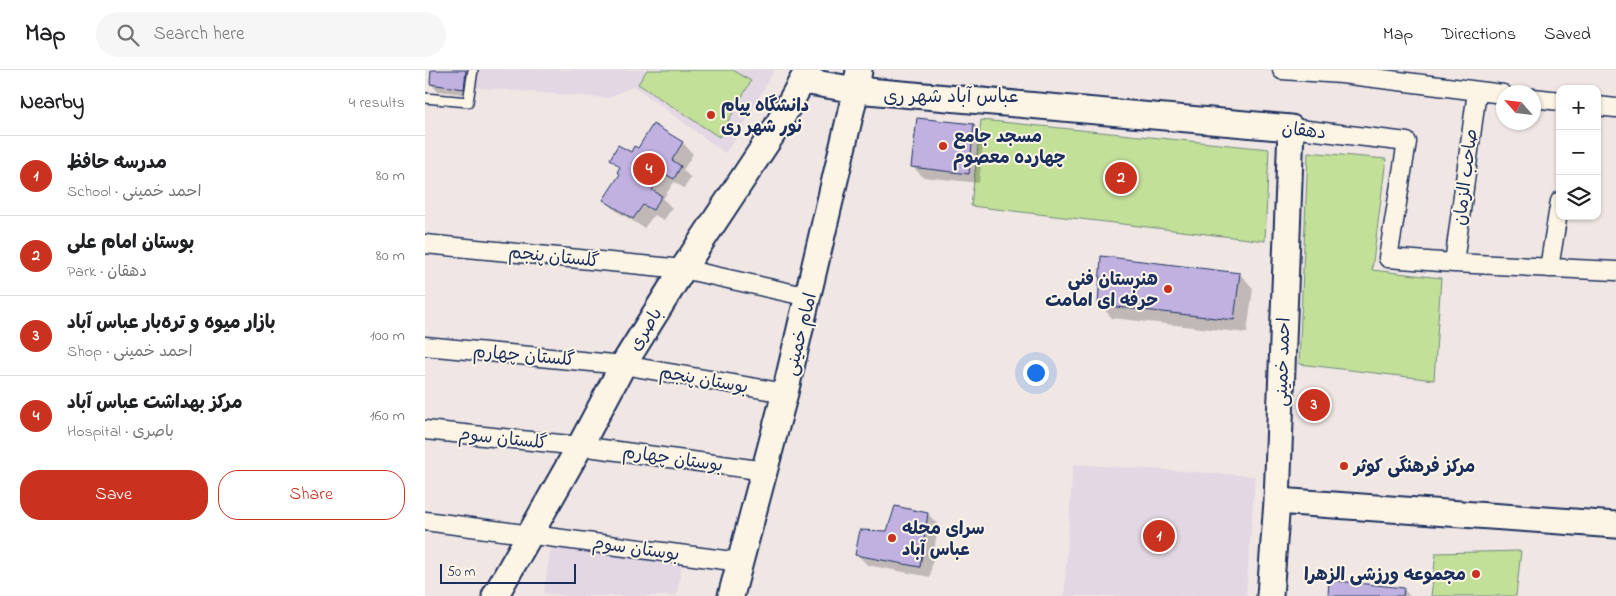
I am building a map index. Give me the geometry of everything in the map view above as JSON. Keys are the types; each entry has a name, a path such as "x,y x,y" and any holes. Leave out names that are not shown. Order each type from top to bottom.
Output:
{"street":[{"path":"1282,70 1443,78 1477,91 1496,93"},
{"name":"دهقان","path":"806,75 1407,142 1388,258 1616,271"},
{"name":"باصری","path":"495,596 580,446 623,364 775,130 806,75"},
{"name":"امام خمینی","path":"731,596 766,471 809,297 858,80"},
{"name":"صاحب الزمان","path":"1454,263 1477,91"},
{"path":"1541,99 1556,101"},
{"path":"1601,106 1616,108"},
{"name":"احمد خمینی","path":"1270,596 1277,501 1291,128"},
{"path":"1549,268 1557,220"},
{"name":"گلستان پنجم","path":"425,244 683,269 809,297"},
{"name":"گلستان چهارم","path":"425,346 623,364"},
{"name":"بوستان پنجم","path":"623,364 785,393"},
{"name":"گلستان سوم","path":"425,430 580,446"},
{"name":"بوستان چهارم","path":"580,446 766,471"},
{"path":"1277,501 1616,525"},
{"name":"بوستان سوم","path":"425,521 740,562"}],"lane":[{"path":"425,98 468,102 473,70"}],"shaded area":[{"name":"دانشگاه پیام نور شهر ری","path":"431,70 774,70 741,131 725,153 634,86 608,98 430,84"},
{"path":"1073,464 1255,476 1246,596 1064,596"},
{"path":"552,539 683,557 677,596 566,596 544,593"}],"green space":[{"path":"647,70 733,70 751,81 719,137 638,84"},
{"path":"981,120 1269,149 1265,241 971,206"},
{"path":"1308,152 1386,159 1372,270 1441,278 1434,380 1299,364"},
{"name":"مجموعه ورزشی الزهرا","path":"1521,551 1516,596 1431,596 1436,553"}],"building":[{"path":"431,70 466,70 464,89 430,84"},
{"name":"مسجد جامع چهارده معصوم","path":"917,118 974,124 969,174 911,167"},
{"path":"653,124 683,142 672,160 681,166 674,179 663,173 652,190 662,196 653,210 643,205 633,219 603,200 620,174 617,172 620,167 610,159 618,145 631,152 634,146 638,148"},
{"name":"هنرستان فنی حرفه ای امامت","path":"1101,256 1240,273 1234,320 1098,305"},
{"path":"895,506 928,513 920,567 855,555 860,530 887,531"},
{"path":"1329,580 1404,588 1403,596 1328,596"}],"place":[{"name":"دانشگاه پیام نور شهر ری","path":"711,115"},
{"name":"مسجد جامع چهارده معصوم","path":"943,146"},
{"name":"مرکز ‌بهداشت عباس آباد","path":"649,169"},
{"name":"بوستان امام علی","path":"1121,178"},
{"name":"هنرستان فنی حرفه ای امامت","path":"1168,289"},
{"name":"بازار میوه و تره‌بار عباس آباد","path":"1314,405"},
{"name":"مرکز فرهنگی کوثر","path":"1344,466"},
{"name":"مدرسه حافظ","path":"1159,536"},
{"name":"سرای محله عباس آباد","path":"892,538"},
{"name":"مجموعه ورزشی الزهرا","path":"1476,574"}],"district":[{"name":"عباس آباد شهر ری","path":"951,95"}]}
